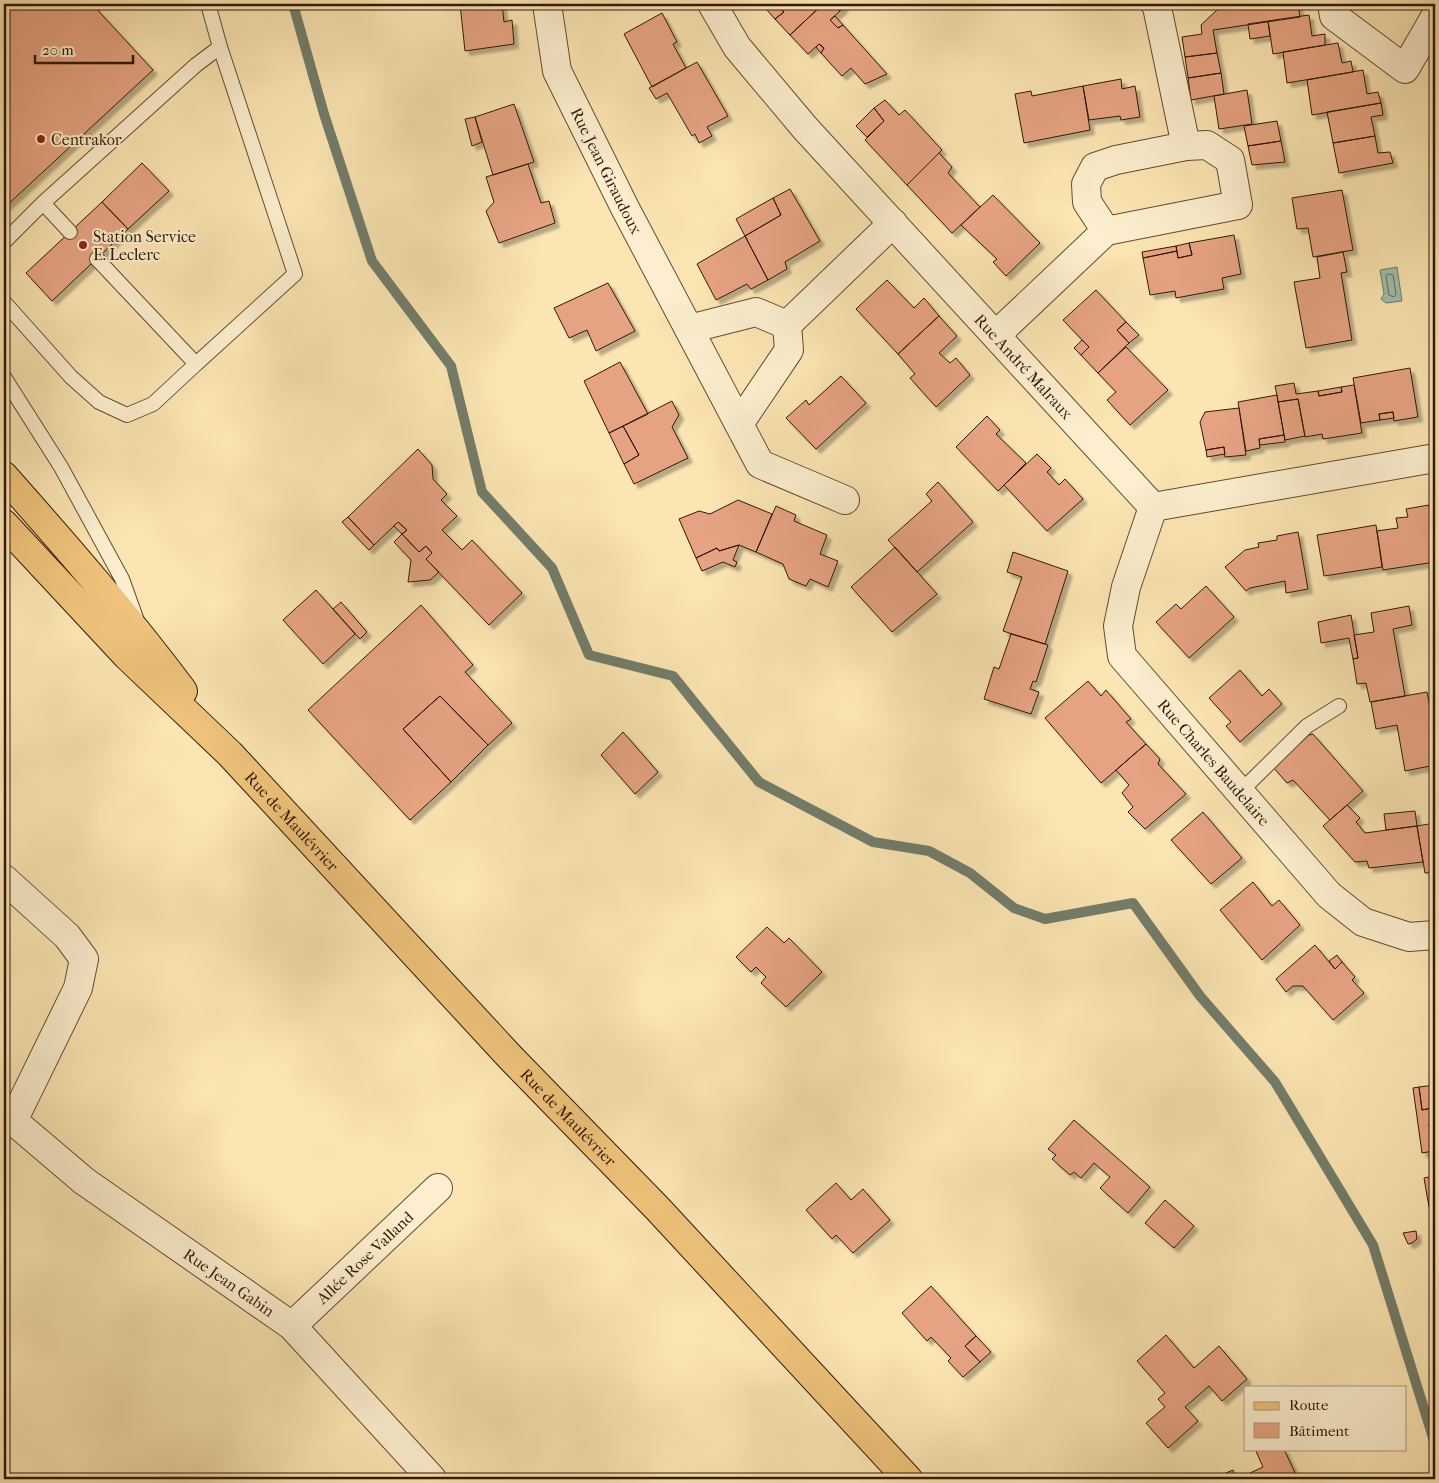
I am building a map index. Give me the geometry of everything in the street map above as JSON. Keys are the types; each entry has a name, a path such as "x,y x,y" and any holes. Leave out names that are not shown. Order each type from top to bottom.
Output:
{"main road":[{"name":"Rue de Maulévrier","path":"4,476 144,640 230,754"},
{"name":"Rue de Maulévrier","path":"4,524 127,656 230,754 510,1057 658,1209 908,1479"}],"street":[{"name":"Rue Jean Giraudoux","path":"547,4 557,71 625,208 760,464 845,500"},
{"name":"Rue André Malraux","path":"712,4 737,47 806,128 1153,508"},
{"path":"1155,4 1186,146"},
{"path":"1332,4 1334,16 1405,69 1435,17"},
{"path":"996,335 1106,231 1238,205 1230,160 1207,145 1186,146 1116,160 1094,168 1086,184 1088,202 1106,231"},
{"path":"739,424 788,350 787,325 893,223"},
{"path":"689,329 756,312 787,325"},
{"path":"1153,508 1435,458"},
{"name":"Rue Charles Baudelaire","path":"1153,508 1126,587 1118,626 1122,656 1329,895 1363,922 1409,937 1435,935"},
{"path":"4,879 67,936 84,959 78,988 8,1117"},
{"name":"Rue Jean Gabin","path":"8,1117 84,1181 292,1326 432,1479"},
{"name":"Allée Rose Valland","path":"292,1326 438,1188"}],"lane":[{"path":"4,302 71,377 99,402 127,415 153,404 294,274 220,48 208,4"},
{"path":"4,242 43,203 196,64 220,48"},
{"path":"43,203 70,232"},
{"path":"96,259 196,364"},
{"path":"4,377 61,467 122,579 144,640"},
{"path":"1240,792 1307,726 1339,706"}],"water":[{"path":"1397,267 1402,301 1386,303 1381,299 1384,294 1380,270"}],"building":[{"name":"Centrakor","path":"4,4 92,4 153,70 4,208"},
{"path":"460,4 502,4 504,22 512,20 514,44 465,51"},
{"path":"767,4 823,4 790,35 775,19 784,12 777,6 766,9"},
{"path":"823,4 832,4 840,11 830,20 838,28 843,25 887,74 865,84 851,68 842,76 821,53 824,48 819,44 808,54 790,35"},
{"path":"832,4 841,4 844,7 840,11"},
{"path":"1219,4 1298,4 1300,17 1213,30 1217,53 1185,57 1182,37 1202,34 1201,25 1219,8"},
{"path":"777,6 784,12 775,19 766,9"},
{"path":"662,13 677,42 673,44 686,68 652,87 624,34"},
{"path":"1309,15 1312,36 1325,34 1325,45 1273,54 1268,21"},
{"path":"835,16 843,25 838,28 830,20"},
{"path":"1268,21 1270,36 1250,39 1248,24"},
{"path":"1338,43 1342,63 1351,61 1353,72 1287,83 1283,52"},
{"path":"819,44 824,48 821,53 816,47"},
{"path":"1217,53 1221,73 1188,78 1185,57"},
{"path":"697,62 728,116 707,127 712,136 699,143 695,134 692,136 667,93 656,99 649,88"},
{"path":"1363,70 1367,94 1378,92 1381,103 1312,115 1307,80"},
{"path":"1221,73 1224,94 1191,100 1188,78"},
{"path":"1121,79 1122,89 1135,86 1140,117 1121,120 1120,116 1089,120 1083,86"},
{"path":"1431,81 1435,81 1435,91 1433,92"},
{"path":"1083,86 1090,130 1024,143 1015,94 1031,91 1032,96"},
{"path":"1247,90 1252,124 1219,129 1214,96"},
{"path":"885,100 899,115 905,110 942,150 907,185 865,140 884,121 874,108"},
{"path":"1381,103 1383,115 1371,117 1375,136 1333,143 1327,112"},
{"path":"514,104 534,162 493,175 475,117"},
{"path":"874,108 884,121 867,137 856,126"},
{"path":"475,117 482,142 472,146 465,119"},
{"path":"1277,121 1281,141 1248,146 1244,126"},
{"path":"1375,136 1378,153 1390,152 1393,163 1339,173 1333,143"},
{"path":"1281,141 1285,162 1252,165 1248,146"},
{"path":"939,153 952,167 948,173 980,207 952,233 907,185"},
{"path":"142,163 169,191 128,229 102,202"},
{"path":"528,164 541,203 549,201 555,223 499,243 486,211 494,202 486,177"},
{"path":"790,189 820,241 785,262 787,269 768,280 745,236 781,215 773,198"},
{"path":"1342,190 1353,250 1313,257 1308,228 1297,229 1292,198"},
{"path":"993,195 1040,243 1006,276 993,262 997,259 961,225"},
{"path":"773,198 781,215 745,236 736,219"},
{"name":"Station Service E. Leclerc","path":"102,202 128,229 52,301 26,273"},
{"path":"1234,235 1241,274 1222,278 1224,289 1176,298 1175,291 1150,295 1143,258 1177,251 1178,258 1192,255 1189,243"},
{"path":"745,236 768,280 751,289 747,284 716,300 697,264"},
{"path":"1189,243 1192,255 1178,258 1176,246"},
{"path":"1176,246 1177,251 1143,258 1142,252"},
{"path":"1343,252 1347,272 1341,273 1352,340 1306,348 1294,282 1320,278 1317,257"},
{"path":"887,280 914,308 924,298 939,316 898,354 856,309"},
{"path":"608,283 635,331 596,351 587,330 569,338 554,308"},
{"path":"1096,290 1126,322 1117,330 1129,343 1098,373 1081,355 1089,347 1063,320"},
{"path":"939,316 957,336 939,353 950,363 956,358 970,375 936,407 910,378 915,374 898,354"},
{"path":"1126,322 1139,335 1129,343 1117,330"},
{"path":"1082,340 1089,347 1081,355 1074,348"},
{"path":"1126,347 1168,390 1130,425 1107,400 1116,392 1098,373"},
{"path":"620,362 648,414 609,433 584,381"},
{"path":"1410,368 1418,417 1394,421 1393,412 1379,414 1380,420 1361,423 1353,378"},
{"path":"841,376 866,403 816,449 786,418 806,400 809,405"},
{"path":"1294,383 1296,394 1318,391 1319,396 1342,392 1341,387 1354,385 1362,433 1323,439 1322,434 1305,437 1298,399 1278,402 1275,386"},
{"path":"1341,387 1342,392 1319,396 1318,391"},
{"path":"1277,395 1284,435 1259,439 1260,448 1246,451 1238,402"},
{"path":"1298,399 1305,436 1285,440 1278,402"},
{"path":"672,401 679,415 672,427 688,458 634,484 624,464 639,455 623,426"},
{"path":"1239,408 1246,455 1225,457 1224,447 1206,450 1200,422 1205,412"},
{"path":"1393,412 1394,418 1380,420 1379,414"},
{"path":"987,416 1000,430 996,434 1026,463 998,491 956,447"},
{"path":"623,426 639,455 624,464 609,433"},
{"path":"1284,435 1285,442 1260,445 1259,439"},
{"path":"1224,447 1225,454 1207,457 1206,450"},
{"path":"418,449 432,465 433,479 447,494 441,500 457,516 442,530 462,550 472,540 522,593 489,625 426,559 432,553 426,546 419,552 402,534 407,530 398,522 374,545 348,517"},
{"path":"1037,454 1051,468 1047,472 1059,485 1065,479 1083,499 1047,531 1004,485"},
{"path":"938,482 973,522 917,572 888,540 932,501 926,494"},
{"path":"738,500 772,514 756,552 739,545 719,551 717,548 696,558 679,519 699,511 710,514"},
{"path":"1429,505 1435,543 1435,562 1383,570 1377,531 1398,528 1396,518 1408,517 1406,509"},
{"path":"776,506 796,515 794,521 827,535 820,554 838,561 828,587 810,579 806,586 789,579 783,564 756,552"},
{"path":"348,517 374,545 369,550 342,522"},
{"path":"398,522 407,530 402,534 394,526"},
{"path":"1376,525 1382,567 1324,576 1317,535"},
{"path":"1298,532 1308,589 1286,593 1285,581 1250,588 1246,591 1225,567 1245,550 1259,547 1258,543 1277,540 1277,536"},
{"path":"402,534 419,552 426,546 432,553 426,559 439,572 430,580 408,582 411,560 394,542"},
{"path":"739,545 733,560 737,562 735,567 723,562 702,571 696,558 717,548 719,551"},
{"path":"895,547 937,594 892,632 851,587"},
{"path":"1013,552 1068,571 1045,644 1003,631 1022,577 1007,572"},
{"path":"1206,586 1234,617 1189,658 1156,622 1176,604 1181,609"},
{"path":"316,590 355,634 323,664 283,620"},
{"path":"341,602 367,632 360,639 333,609"},
{"path":"421,605 473,665 465,672 512,723 488,745 440,696 403,729 451,782 410,820 308,710"},
{"path":"1409,606 1412,625 1393,629 1405,696 1370,702 1366,683 1357,684 1353,659 1358,658 1354,635 1374,632 1371,613"},
{"path":"1351,615 1358,658 1353,659 1349,638 1321,643 1318,622"},
{"path":"1011,634 1048,645 1036,682 1033,681 1030,689 1039,692 1031,714 984,699 994,667 999,669"},
{"path":"1240,670 1262,696 1269,689 1282,704 1240,742 1226,726 1231,722 1209,698"},
{"path":"1088,681 1101,696 1106,690 1131,719 1126,722 1146,744 1101,783 1045,718"},
{"path":"1427,692 1435,734 1435,765 1405,771 1397,725 1376,729 1371,702"},
{"path":"440,696 488,745 451,782 403,729"},
{"path":"623,732 658,772 635,794 601,755"},
{"path":"1313,734 1363,791 1330,820 1293,780 1287,783 1273,767 1309,735"},
{"path":"1146,744 1160,759 1158,764 1186,794 1145,829 1128,812 1133,807 1122,793 1129,785 1116,770"},
{"path":"1347,805 1360,818 1356,822 1365,833 1417,826 1423,862 1369,868 1367,861 1355,862 1323,826"},
{"path":"1415,811 1417,826 1386,830 1384,814"},
{"path":"1203,812 1242,858 1211,884 1171,840"},
{"path":"1435,823 1435,872 1425,873 1417,826"},
{"path":"1253,882 1272,906 1279,900 1300,925 1262,960 1220,910"},
{"path":"767,927 784,943 789,938 822,972 786,1007 761,983 766,977 756,967 751,972 736,957"},
{"path":"1315,945 1335,969 1342,962 1355,977 1352,980 1364,993 1333,1020 1303,986 1293,986 1286,992 1276,979"},
{"path":"1337,955 1342,962 1335,969 1329,961"},
{"path":"1435,1085 1435,1151 1433,1151 1429,1124 1434,1123 1432,1108 1422,1110 1419,1087"},
{"path":"1419,1087 1422,1110 1432,1108 1434,1123 1429,1124 1433,1151 1422,1153 1413,1088"},
{"path":"1074,1120 1150,1187 1128,1213 1100,1188 1110,1177 1094,1163 1081,1178 1074,1172 1070,1175 1052,1159 1056,1155 1048,1149"},
{"path":"1434,1176 1435,1206 1429,1207 1424,1178"},
{"path":"836,1183 851,1200 863,1189 890,1220 853,1253 836,1235 832,1239 806,1210"},
{"path":"1165,1200 1194,1226 1174,1248 1145,1223"},
{"path":"1416,1231 1417,1239 1408,1244 1403,1233"},
{"path":"931,1286 976,1336 965,1346 980,1362 963,1377 948,1361 951,1358 931,1337 927,1341 902,1313"},
{"path":"1166,1335 1194,1368 1219,1346 1247,1379 1222,1401 1209,1386 1185,1407 1198,1421 1168,1448 1146,1423 1165,1407 1158,1399 1165,1393 1137,1361"},
{"path":"976,1336 991,1352 980,1362 965,1346"},
{"path":"1255,1450 1284,1450 1296,1475 1286,1479 1237,1479 1263,1467"},
{"path":"1233,1470 1237,1479 1212,1479"}],"waterway":[{"path":"293,4 324,114 372,261 451,366 482,492 552,568 589,655 673,676 759,782 873,842 929,851 970,873 1014,908 1045,919 1133,903 1200,996 1275,1082 1373,1245 1435,1444"}],"place":[{"name":"Centrakor","path":"41,139"},
{"name":"Station Service E. Leclerc","path":"83,245"}]}
